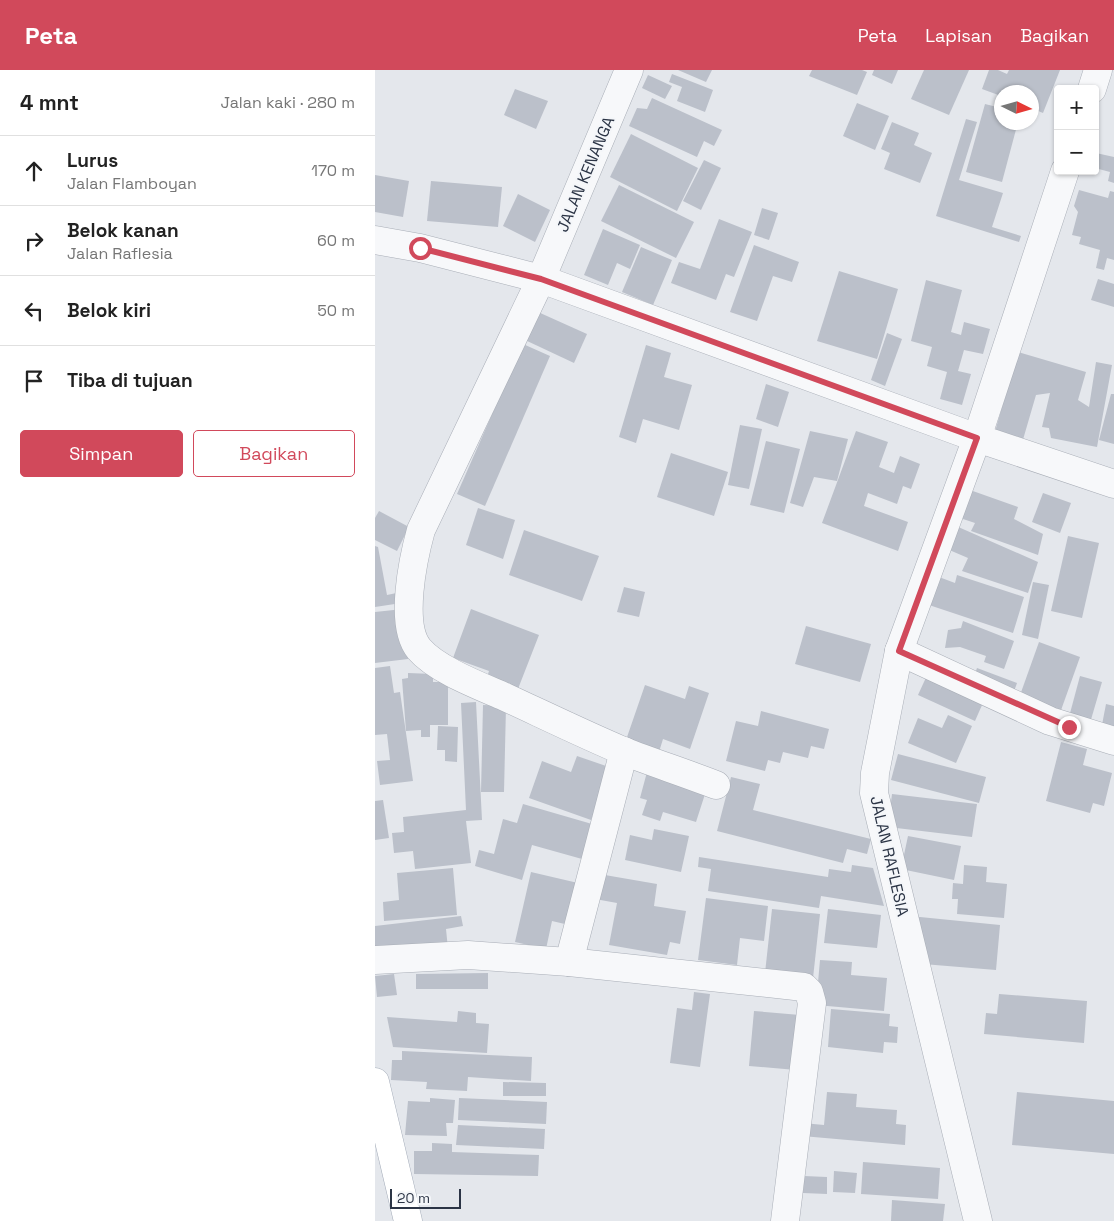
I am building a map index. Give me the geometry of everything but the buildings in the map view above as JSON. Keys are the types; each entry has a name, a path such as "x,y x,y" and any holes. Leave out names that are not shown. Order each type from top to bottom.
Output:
{"main road":[{"path":"375,1082 408,1221"}],"street":[{"name":"JALAN KENANGA","path":"629,70 541,279 421,530 413,558 409,591 411,633 419,648 433,661 474,683 623,751 716,785"},
{"path":"1092,85 1098,70"},
{"name":"JALAN RAFLESIA","path":"978,1221 874,793 875,773 899,651 977,438 1064,175"},
{"path":"375,240 420,248 541,279 977,438 1114,484"},
{"path":"899,651 1050,720 1114,741"},
{"path":"569,962 623,751"},
{"path":"375,960 468,956 569,962 805,987 809,992 812,1003 785,1221"}],"route":[{"path":"420,248 541,279 977,438 899,651 1069,727"}]}
